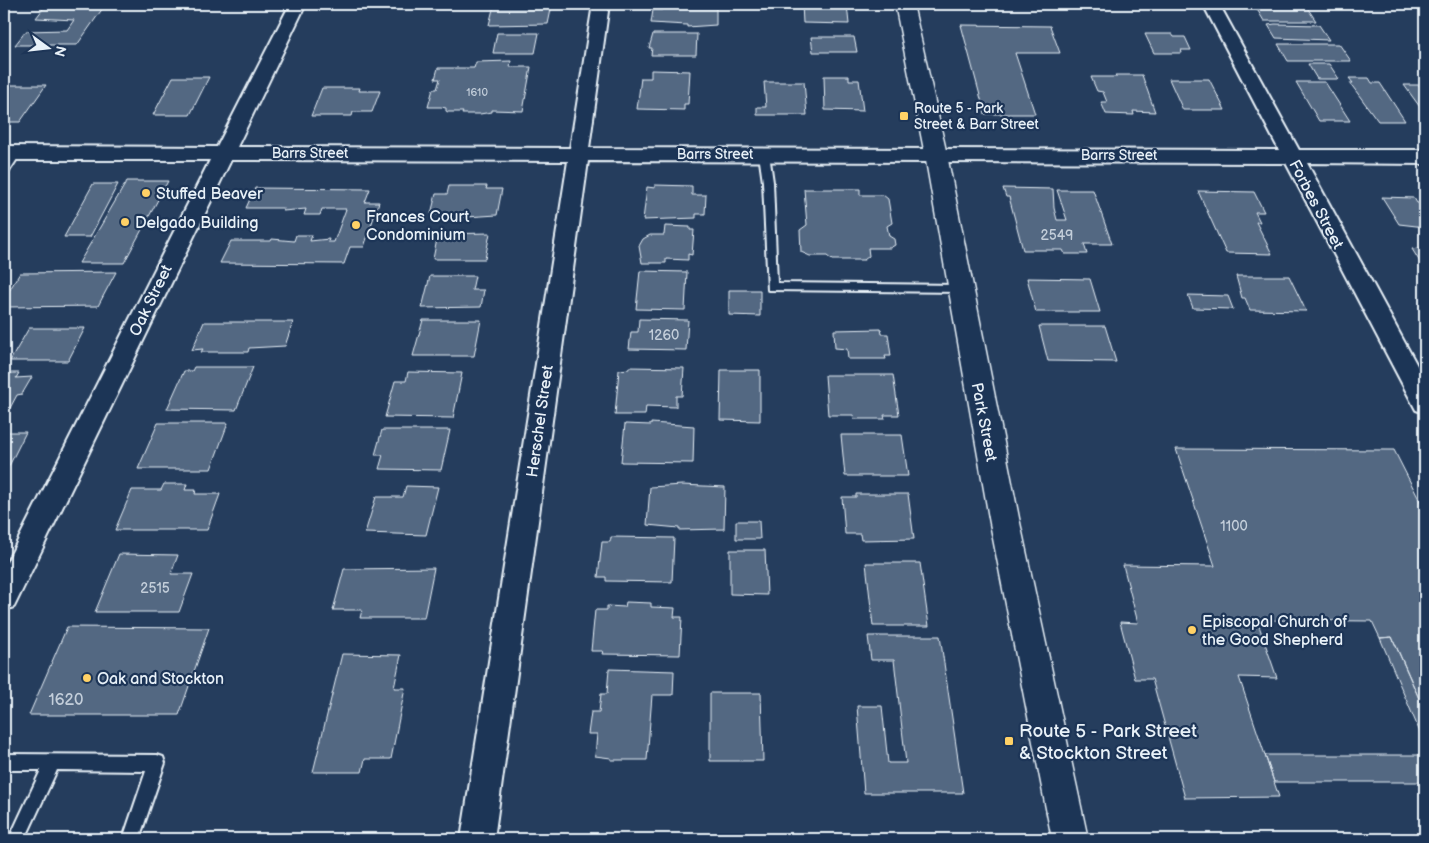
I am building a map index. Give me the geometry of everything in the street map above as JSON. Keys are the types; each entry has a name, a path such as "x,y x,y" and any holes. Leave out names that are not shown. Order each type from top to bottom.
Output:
{"street":[{"name":"Oak Street","path":"4,598 298,4"},
{"name":"Herschel Street","path":"477,839 601,4"},
{"name":"Park Street","path":"904,4 936,154 1004,518 1070,839"},
{"name":"Forbes Street","path":"1211,4 1425,402"},
{"name":"Barrs Street","path":"10,153 936,154 1425,157"}],"lane":[{"path":"4,171 10,153"},
{"path":"764,154 768,182 772,287 960,288"},
{"path":"4,762 157,763 130,839"},
{"path":"17,839 53,762"}],"building":[{"path":"802,4 847,5 849,24 803,23"},
{"path":"1398,4 1425,4 1425,7 1401,8"},
{"path":"46,5 105,5 77,45 15,45 26,31 67,30 74,20 36,18"},
{"path":"494,5 552,5 548,24 489,25"},
{"path":"1255,6 1306,6 1316,21 1264,21"},
{"path":"662,8 716,8 716,25 687,27 687,25 651,23 653,10 662,10"},
{"path":"961,25 1050,26 1060,53 1015,53 1035,114 985,114"},
{"path":"1268,25 1319,25 1329,40 1276,38"},
{"path":"497,33 539,33 535,53 493,53"},
{"path":"653,34 697,34 696,55 651,55 652,48 649,48"},
{"path":"1145,34 1172,34 1174,37 1185,37 1191,50 1181,50 1182,53 1154,53"},
{"path":"811,37 854,37 857,52 813,52"},
{"path":"1278,44 1339,44 1351,61 1288,61"},
{"path":"511,61 510,67 531,67 523,111 492,110 492,112 480,114 462,114 463,112 448,112 446,108 428,107 433,89 437,89 440,79 435,79 438,68 474,68 476,62"},
{"path":"1308,64 1329,64 1339,79 1317,79"},
{"path":"651,70 690,71 688,104 684,104 684,110 637,109 641,78 651,78"},
{"path":"1115,75 1142,75 1155,112 1133,111 1134,115 1106,114 1101,102 1107,102 1103,92 1097,91 1091,77 1117,77"},
{"path":"824,76 849,76 849,80 859,80 863,111 825,110"},
{"path":"173,77 209,77 190,115 153,115"},
{"path":"1349,78 1369,78 1372,83 1380,83 1405,121 1378,121 1350,83 1353,83"},
{"path":"1169,79 1209,79 1225,110 1183,110"},
{"path":"764,82 804,82 807,115 757,115 757,107 766,107"},
{"path":"1296,82 1325,82 1350,121 1319,121"},
{"path":"4,85 46,85 20,122 4,122"},
{"path":"1404,85 1425,85 1425,114"},
{"path":"322,88 360,88 359,91 380,91 372,112 353,112 352,116 311,116"},
{"name":"Delgado Building","path":"127,181 168,181 124,263 79,263"},
{"path":"93,184 118,184 90,237 64,237"},
{"path":"655,185 692,186 692,195 706,195 705,214 696,214 696,218 643,220 647,187 655,188"},
{"path":"449,186 487,186 486,189 502,189 497,215 451,218 452,214 431,214 436,194 447,194"},
{"name":"Frances Court Condominium","path":"255,188 370,189 365,202 379,202 364,247 350,247 344,264 220,263 231,241 271,241 272,239 294,241 296,235 312,235 310,241 329,239 328,242 334,242 346,209 322,209 320,215 304,215 306,209 283,211 284,208 246,208"},
{"path":"1003,188 1053,189 1057,220 1067,220 1057,190 1093,190 1112,244 1084,244 1087,254 1065,254 1063,250 1023,250 1009,197 1006,197"},
{"path":"804,189 860,189 860,195 883,195 888,199 892,223 887,226 889,236 894,239 895,245 890,248 868,248 869,256 864,260 832,260 827,256 810,256 801,252 800,230 807,225"},
{"path":"1198,191 1254,192 1264,212 1255,212 1260,222 1256,222 1272,254 1226,253"},
{"path":"1382,197 1414,198 1417,203 1425,203 1425,227 1399,224"},
{"path":"665,226 690,227 690,230 694,230 692,255 688,254 688,260 666,259 666,263 642,263 639,246 643,239 650,235 664,235"},
{"path":"490,233 485,259 433,259 438,234"},
{"path":"1425,247 1425,270 1412,249"},
{"path":"640,271 687,272 685,310 636,309"},
{"path":"116,272 98,306 4,307 4,299 20,273"},
{"path":"430,276 475,276 472,290 484,290 481,307 422,308"},
{"path":"1236,276 1289,276 1306,311 1250,310 1245,298 1242,298"},
{"path":"1027,278 1090,279 1100,312 1036,312"},
{"path":"729,290 760,290 760,316 729,315"},
{"path":"1188,295 1228,296 1233,309 1193,308"},
{"path":"639,319 688,320 686,350 629,349 631,332 638,332"},
{"path":"423,320 481,320 474,356 413,356"},
{"path":"204,322 293,322 285,346 249,348 248,352 201,352 203,349 192,350"},
{"path":"1039,326 1105,326 1116,362 1048,361"},
{"path":"29,328 85,328 68,361 10,361"},
{"path":"881,329 882,334 888,334 891,356 885,356 886,359 848,359 847,349 835,348 834,330"},
{"path":"194,367 253,367 236,410 167,409 184,371 192,371"},
{"path":"629,367 684,368 682,396 676,396 676,407 646,406 645,415 615,415 619,370 629,369"},
{"path":"721,370 760,370 760,421 720,420"},
{"path":"408,372 462,373 453,418 385,417 395,381 406,381"},
{"path":"4,373 19,373 16,378 32,377 22,394 17,395 10,408 7,408 4,413"},
{"path":"825,375 893,375 899,415 884,415 885,419 854,419 853,415 828,415"},
{"path":"158,423 228,423 211,469 138,469"},
{"path":"651,423 694,426 693,463 621,462 625,424 651,425"},
{"path":"382,430 450,430 441,470 379,469 383,455 375,455"},
{"path":"4,432 26,432 4,476"},
{"path":"841,435 902,435 908,476 845,476"},
{"name":"Episcopal Church of the Good Shepherd","path":"1176,449 1394,450 1425,511 1425,712 1392,637 1380,638 1372,621 1257,620 1277,678 1239,677 1279,797 1185,798 1152,679 1135,679 1120,622 1138,623 1123,565 1215,566"},
{"path":"164,484 187,484 185,490 196,490 195,494 220,494 207,530 115,530 132,490 161,490"},
{"path":"682,485 725,487 724,529 679,530 679,528 647,525 650,487"},
{"path":"406,486 438,487 426,535 365,533 376,497 403,497"},
{"path":"856,494 908,494 914,539 861,540 860,534 845,534 842,497 856,497"},
{"path":"736,521 759,521 760,539 736,539"},
{"path":"611,537 674,538 672,582 606,581 606,577 598,577 602,542 610,542"},
{"path":"730,550 765,550 767,595 730,594"},
{"path":"119,554 178,555 171,574 193,574 179,612 95,612"},
{"path":"866,563 920,563 929,626 873,626"},
{"path":"434,568 424,618 360,618 362,610 333,610 344,569"},
{"path":"626,602 651,603 651,607 675,608 674,617 682,617 680,655 602,654 603,651 591,651 595,610 607,610 607,606 625,607"},
{"path":"67,627 209,628 179,715 29,715"},
{"path":"868,636 940,636 963,793 864,793 857,706 882,706 888,763 906,763 894,660 871,660"},
{"path":"1392,637 1425,712 1425,744 1380,638"},
{"path":"342,654 401,655 394,688 405,688 391,759 365,759 362,772 313,772"},
{"path":"609,669 674,671 673,695 652,695 647,760 611,760 611,758 595,756 597,734 588,734 591,712 599,712 601,694 607,694"},
{"path":"710,693 761,693 763,761 710,761"},
{"path":"1265,755 1425,755 1425,782 1274,782"}],"place":[{"name":"Route 5 - Park Street & Barr Street","path":"904,116"},
{"name":"Stuffed Beaver","path":"146,193"},
{"name":"Delgado Building","path":"125,222"},
{"name":"Frances Court Condominium","path":"356,225"},
{"name":"Episcopal Church of the Good Shepherd","path":"1192,630"},
{"name":"Oak and Stockton","path":"87,678"},
{"name":"Route 5 - Park Street & Stockton Street","path":"1009,741"}]}
